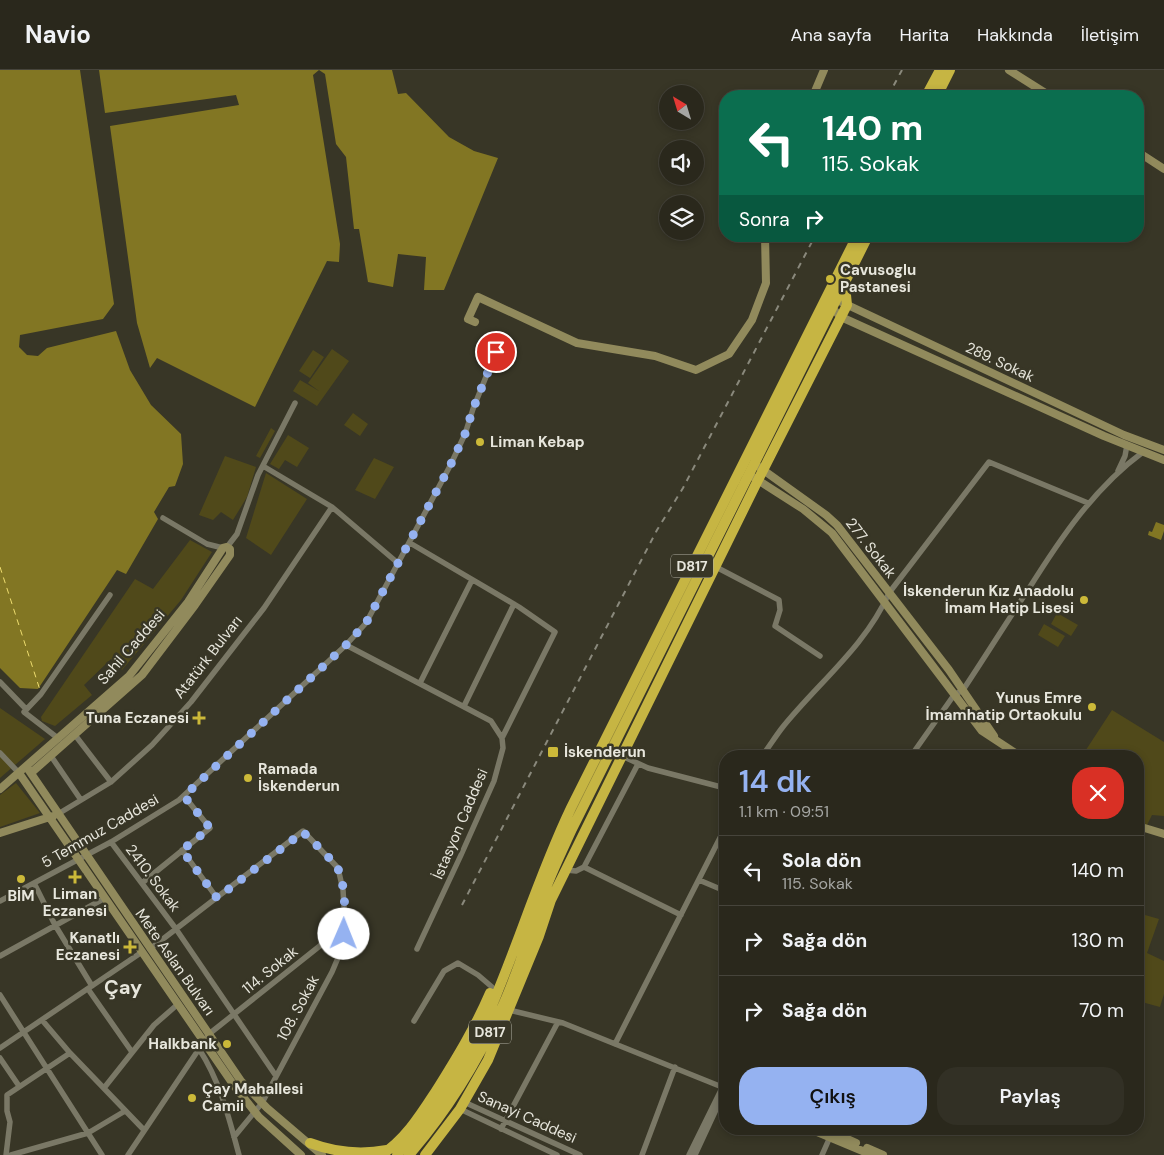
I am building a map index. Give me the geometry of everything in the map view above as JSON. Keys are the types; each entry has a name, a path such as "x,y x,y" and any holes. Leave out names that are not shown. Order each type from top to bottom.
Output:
{"highway":[{"path":"929,90 940,70"},
{"path":"940,90 950,70"},
{"name":"D817","path":"395,1152 437,1106 480,1035 548,859 571,808 854,242"},
{"path":"425,1155 462,1106 488,1060 539,936 551,900 716,567 753,477 865,242"},
{"path":"758,467 847,305 845,285"},
{"name":"D817","path":"409,1155 439,1119 486,1039 515,974 556,864 753,477"},
{"path":"381,1155 395,1152 461,1052 533,899"},
{"path":"310,1143 332,1151 346,1153 395,1152"}],"street":[{"path":"816,90 824,70"},
{"path":"1010,70 1041,90"},
{"path":"1144,156 1164,169"},
{"path":"475,322 468,319 478,297 577,343 655,356 696,370 729,354 752,320 766,283 765,242"},
{"name":"289. Sokak","path":"826,300 835,305 847,305 1124,435 1164,450"},
{"path":"835,305 841,317 1060,416 1164,460"},
{"name":"5 Temmuz Caddesi","path":"0,901 111,842 184,796 346,645 366,623 399,564 457,451 502,337"},
{"name":"Sahil Caddesi","path":"48,753 59,739 129,676 188,602 225,547 237,534 258,476 295,404"},
{"path":"1060,416 1065,408"},
{"path":"1070,420 1074,412"},
{"path":"1117,473 1127,445"},
{"path":"915,750 954,695 963,690 1056,547 1088,503 1117,473 1143,452"},
{"path":"766,750 782,728 850,653 885,604 889,593 989,462 1088,503"},
{"path":"263,466 332,507 399,564"},
{"name":"277. Sokak","path":"758,467 831,520 963,690 998,742"},
{"name":"277. Sokak","path":"753,477 802,509 832,533 982,731 1011,750"},
{"name":"Atatürk Bulvarı","path":"0,833 58,814 111,782 152,745 191,702 264,608 332,507"},
{"path":"163,518 207,544 225,547"},
{"path":"410,543 514,604 464,706"},
{"name":"Sahil Caddesi","path":"19,773 29,770 48,753 75,735 142,675 230,555 230,550 225,547"},
{"path":"716,567 779,600 780,610 775,626 820,656"},
{"path":"420,683 472,580"},
{"path":"59,739 24,712 41,694 110,596"},
{"name":"İstasyon Caddesi","path":"417,948 462,856 494,781 503,748 502,738 555,632 514,604"},
{"path":"346,645 492,721 502,738"},
{"path":"0,682 26,709"},
{"path":"75,735 111,782"},
{"path":"0,753 19,773 0,789"},
{"path":"48,753 81,800"},
{"path":"622,756 648,768 719,787"},
{"path":"566,870 576,871 584,867 638,764"},
{"name":"Mete Aslan Bulvarı","path":"29,770 86,855 178,1004 235,1087 255,1112 300,1154"},
{"name":"Mete Aslan Bulvarı","path":"19,773 105,898 209,1034 241,1081 262,1103 322,1155"},
{"path":"142,883 210,828 184,796"},
{"path":"1144,828 1164,834"},
{"name":"108. Sokak","path":"217,898 303,832 338,868 343,890 345,923 342,946 332,972 262,1103 234,1137"},
{"path":"616,1044 719,840"},
{"name":"2410. Sokak","path":"111,842 176,929 276,1076"},
{"path":"0,1048 146,950 217,898 182,850"},
{"path":"584,867 681,915"},
{"path":"699,880 719,888"},
{"path":"34,883 90,988 132,1052"},
{"path":"0,956 105,898"},
{"name":"114. Sokak","path":"128,1155 209,1034 331,937 345,923"},
{"path":"414,1021 444,971 458,963 478,975 492,987"},
{"path":"0,995 102,1155"},
{"path":"104,1088 154,1025 178,1004"},
{"path":"509,1010 558,1022 719,1084"},
{"path":"42,1020 70,1053 144,1130"},
{"path":"501,1129 558,1022"},
{"path":"199,1048 210,1067 227,1110 239,1155"},
{"path":"6,1155 10,1122 7,1112 7,1095 70,1053"},
{"path":"0,1058 19,1086"},
{"path":"642,1155 675,1067"},
{"path":"689,1155 719,1096"},
{"path":"695,1155 719,1103"},
{"name":"Sanayi Caddesi","path":"462,1106 505,1121 570,1153 580,1155"},
{"name":"Sanayi Caddesi","path":"462,1106 501,1129 557,1155"},
{"path":"11,1155 88,1133 125,1111"},
{"path":"825,1135 872,1155"},
{"path":"838,1135 883,1155"},
{"path":"822,1155 830,1137"}],"shaded area":[{"path":"0,70 80,70 114,304 103,319 20,335 19,347 27,355 38,356 47,348 116,331 130,370 151,405 181,434 183,464 175,486 169,487 154,512 158,519 126,574 117,570 38,689 20,688 0,668"},
{"path":"99,70 319,70 313,75 340,244 339,262 327,261 255,407 157,358 150,368 137,323 110,126 239,105 236,95 105,113"},
{"path":"319,70 392,70 398,94 406,93 449,137 474,151 498,158 444,290 424,290 426,257 398,254 393,287 368,282 359,229 354,229 346,157 336,144 325,74"},
{"path":"332,349 349,361 317,406 293,391 300,380 319,391 308,383"},
{"path":"313,350 324,357 310,378 299,371"},
{"path":"353,413 368,424 360,436 344,425"},
{"path":"271,428 275,431 260,458 256,456"},
{"path":"288,435 309,448 297,467 285,460 279,469 270,464"},
{"path":"225,456 256,467 247,497 233,520 221,512 213,520 199,515"},
{"path":"374,458 394,467 375,499 355,490"},
{"path":"266,473 307,499 271,555 246,538"},
{"path":"1156,522 1164,525 1161,540 1148,535 1149,531 1152,532"},
{"path":"190,540 212,552 181,600 122,670 111,659 84,685 92,695 55,726 42,721 41,717 135,579 153,589"},
{"path":"1057,613 1078,625 1071,636 1051,624"},
{"path":"1044,624 1065,636 1058,647 1038,635"},
{"path":"0,708 45,739 0,778"},
{"path":"1112,710 1164,742 1164,816 1152,815 1147,825 1144,823 1144,750 1086,750"},
{"path":"16,783 40,813 0,827 0,795"},
{"path":"1144,915 1159,919 1147,953 1164,961 1164,994 1160,1007 1144,1003"}],"ferry route":[{"path":"0,567 40,690"}],"railway":[{"path":"891,90 902,70"},
{"path":"462,905 657,530 683,488 812,242"}],"place":[{"name":"Cavusoglu Pastanesi","path":"830,279"},
{"name":"Liman Kebap","path":"480,442"},
{"name":"İskenderun Kız Anadolu İmam Hatip Lisesi","path":"1084,600"},
{"name":"Yunus Emre İmamhatip Ortaokulu","path":"1092,707"},
{"name":"Tuna Eczanesi","path":"199,718"},
{"name":"İskenderun","path":"553,752"},
{"name":"Ramada İskenderun","path":"248,778"},
{"name":"Liman Eczanesi","path":"75,877"},
{"name":"BİM","path":"21,879"},
{"name":"Kanatlı Eczanesi","path":"130,947"},
{"name":"Halkbank","path":"227,1044"},
{"name":"Çay Mahallesi Camii","path":"192,1098"}],"district":[{"name":"Çay","path":"123,987"}],"route":[{"path":"344,934 343,890 338,868 303,832 217,898 182,850 210,828 184,796 346,645 366,623 450,466 465,434 496,352"}]}
